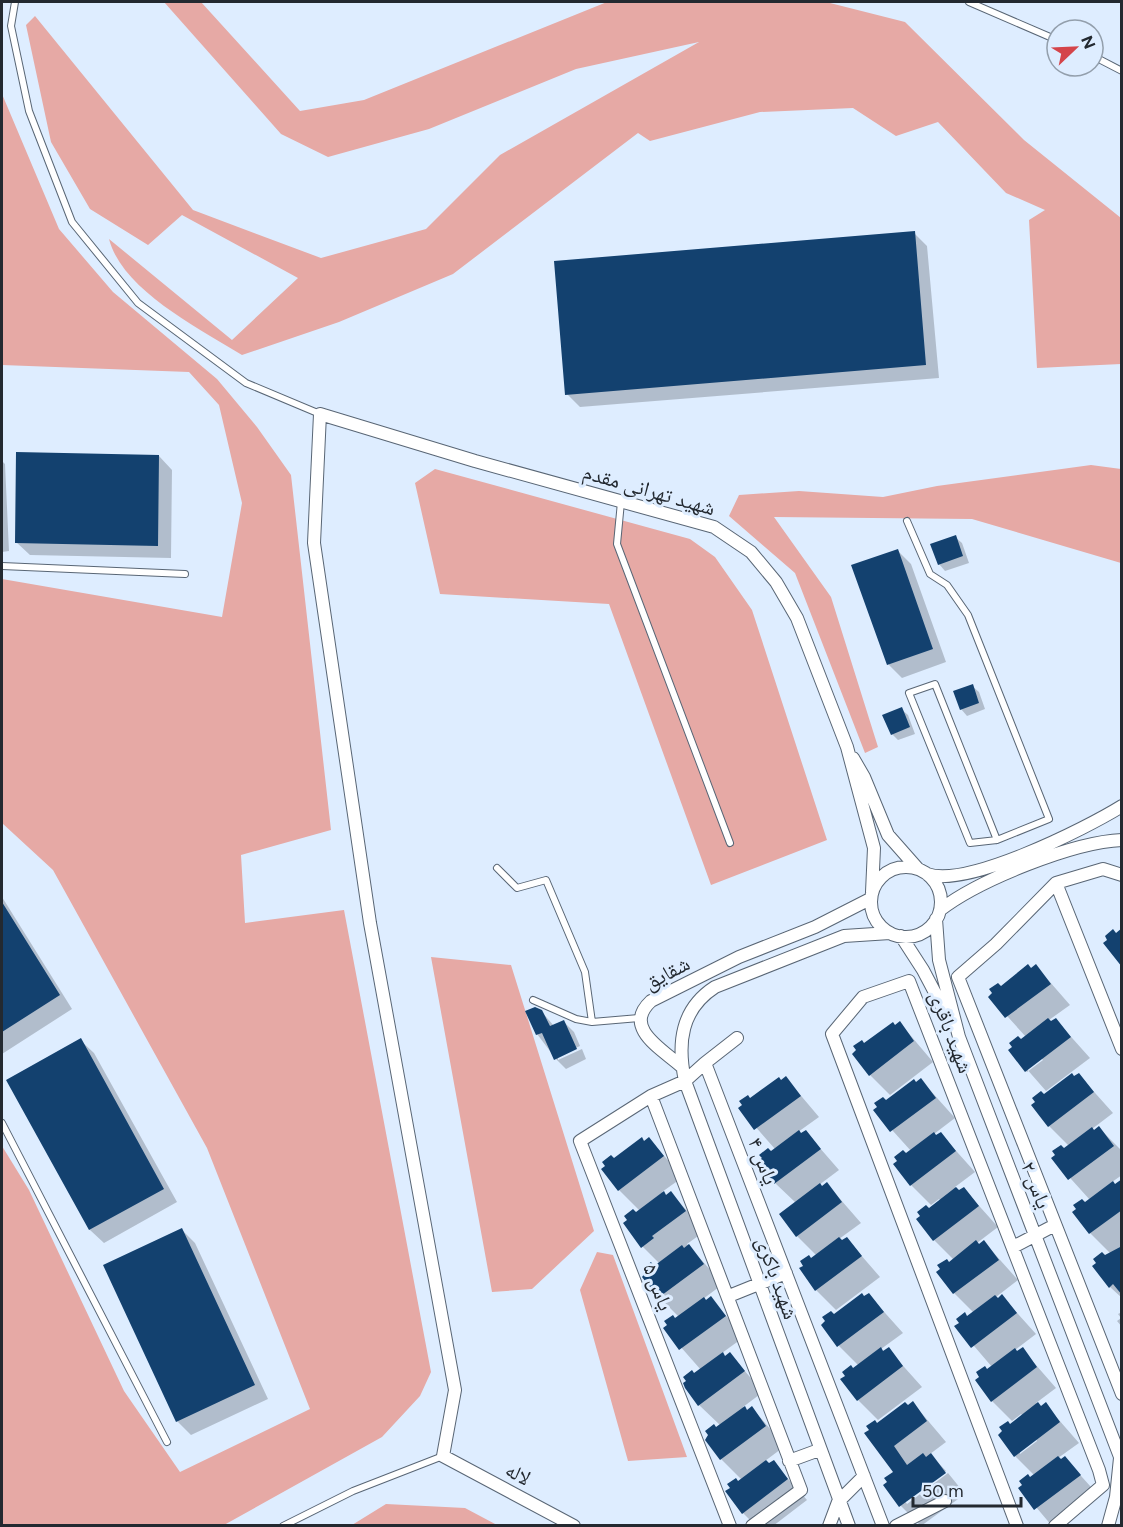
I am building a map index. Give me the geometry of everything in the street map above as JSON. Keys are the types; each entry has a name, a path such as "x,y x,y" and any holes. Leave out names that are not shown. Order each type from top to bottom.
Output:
{"street":[{"name":"شهید تهرانی مقدم","path":"320,414 714,527 751,552 776,582 797,618 847,747 874,848 871,896"},
{"path":"320,414 314,543 369,923 455,1390 443,1456"},
{"name":"شهید تهرانی مقدم","path":"847,747 864,777 888,835 923,872"},
{"path":"959,1038 928,982 895,935 875,919 871,896 876,883 891,870 900,867 938,878 971,873 1061,838 1122,806"},
{"path":"895,935 921,933 938,914 970,890 1061,852 1105,841 1122,840"},
{"path":"944,981 958,976 996,944 1056,883 1103,868 1122,874"},
{"path":"923,872 936,884 940,897 938,914"},
{"path":"1056,883 1122,1049"},
{"name":"شقایق","path":"682,1068 646,1035 639,1018 651,1001 739,957 815,927 871,896"},
{"name":"یاس ۲","path":"938,914 944,981 959,1038 1121,1459 1116,1497 1108,1526"},
{"name":"شقایق","path":"682,1068 680,1040 691,1008 701,996 715,987 844,936 895,935"},
{"path":"958,976 1122,1394"},
{"name":"شهید باقری","path":"1017,1526 832,1034 863,997 909,981 914,990 1100,1470"},
{"path":"914,990 928,982"},
{"path":"685,1081 737,1038"},
{"name":"یاس ۴","path":"705,1063 884,1526"},
{"name":"شهید باکری","path":"682,1068 758,1284 838,1502 849,1526"},
{"name":"یاس ۵","path":"685,1081 651,1096 580,1142 730,1526"},
{"path":"651,1096 729,1296 801,1491 752,1526"},
{"path":"1013,1247 1055,1225"},
{"path":"729,1296 786,1273"},
{"path":"789,1461 819,1450"},
{"name":"لاله","path":"443,1456 574,1526"},
{"path":"1055,1526 1103,1485 1100,1470 1121,1459"},
{"path":"829,1526 838,1502 864,1476"},
{"path":"896,1526 945,1500"}],"lane":[{"path":"15,2 11,26 29,111 72,222 138,303 246,382 320,414"},
{"path":"969,2 1045,35"},
{"path":"1105,62 1122,71"},
{"path":"621,502 617,544 730,843"},
{"path":"907,521 930,574 947,585 968,615 1049,819 997,840 970,843 909,693 934,684 997,840"},
{"path":"2,566 185,574"},
{"path":"497,868 517,888 546,880 585,972 592,1022"},
{"path":"533,1000 576,1019 592,1022 639,1018"},
{"path":"2,1123 167,1442"},
{"path":"284,1526 353,1491 443,1456"}],"shaded area":[{"path":"164,2 201,2 300,111 364,100 607,2 826,2 905,22 1024,140 1121,218 1121,364 1037,368 1029,220 1045,210 1006,193 938,122 896,136 853,108 760,112 650,141 638,133 453,274 339,322 242,355 185,320 146,291 129,275 117,258 109,239 232,340 298,278 182,215 148,245 90,209 51,142 26,25 35,16 193,210 321,258 426,229 500,155 699,42 576,69 429,129 328,157 281,134"},
{"path":"2,94 59,229 113,292 217,379 257,427 291,475 331,830 241,855 245,923 344,910 431,1372 420,1396 382,1437 224,1525 2,1525 2,1146 29,1190 124,1391 180,1472 310,1409 207,1148 53,870 2,823 2,579 222,617 242,503 219,405 189,372 2,365"},
{"path":"1091,465 1121,469 1121,563 972,519 774,517 831,597 878,747 865,753 795,573 729,516 739,495 799,491 883,497 937,486"},
{"path":"435,469 690,539 715,557 752,610 827,840 711,885 609,604 440,594 415,483"},
{"path":"431,957 511,965 594,1231 532,1289 492,1292"},
{"path":"597,1252 613,1255 687,1457 628,1461 580,1290"},
{"path":"386,1504 465,1508 497,1525 352,1525"}],"building":[{"path":"915,231 926,365 565,395 554,261"},
{"path":"16,452 159,455 158,546 15,543"},
{"path":"956,535 963,556 938,565 930,544"},
{"path":"898,549 933,649 887,665 851,565"},
{"path":"973,684 979,703 960,710 953,691"},
{"path":"902,707 910,727 891,735 882,715"},
{"path":"2,902 60,995 2,1032"},
{"path":"1122,928 1122,967 1103,943 1107,940 1105,936 1113,929 1116,933"},
{"path":"1028,964 1031,968 1036,964 1051,984 1005,1018 988,997 992,993 989,989 998,983 1001,986"},
{"path":"535,1007 542,1010 550,1026 564,1020 577,1049 554,1060 542,1033 536,1035 525,1011"},
{"path":"1048,1018 1051,1021 1056,1018 1071,1037 1025,1072 1008,1050 1012,1047 1009,1043 1018,1036 1021,1039"},
{"path":"900,1021 914,1041 869,1076 852,1054 856,1050 853,1046 862,1040 864,1043 893,1022 895,1025"},
{"path":"81,1038 164,1189 89,1230 6,1080"},
{"path":"1072,1073 1074,1076 1079,1073 1094,1092 1048,1127 1031,1105 1035,1102 1032,1098 1041,1091 1044,1094"},
{"path":"786,1076 801,1096 754,1130 738,1108 742,1105 739,1101 748,1095 750,1098 779,1077 781,1080"},
{"path":"921,1078 936,1098 890,1132 873,1110 877,1107 874,1103 883,1097 886,1100 914,1079 916,1082"},
{"path":"1099,1126 1114,1146 1068,1180 1051,1158 1055,1155 1052,1151 1061,1145 1064,1148 1092,1127 1094,1130"},
{"path":"799,1130 801,1133 806,1130 821,1149 774,1184 758,1161 762,1158 759,1155 768,1148 771,1151"},
{"path":"934,1132 936,1135 941,1132 956,1151 910,1186 893,1164 897,1161 894,1157 903,1150 906,1153"},
{"path":"642,1137 644,1141 649,1137 664,1156 618,1191 601,1169 605,1166 602,1162 611,1155 614,1158"},
{"path":"1122,1179 1122,1210 1089,1234 1072,1212 1076,1209 1073,1205 1082,1199 1085,1202 1113,1181 1115,1184"},
{"path":"827,1182 842,1202 796,1237 779,1214 820,1183 822,1186"},
{"path":"956,1187 959,1190 964,1187 979,1206 933,1241 916,1219 920,1216 917,1212 926,1205 929,1208"},
{"path":"664,1191 666,1195 671,1191 686,1211 652,1236 654,1238 641,1248 623,1223 627,1220 624,1216 633,1209 636,1212"},
{"path":"182,1228 255,1385 176,1422 103,1265"},
{"path":"839,1237 842,1240 847,1237 862,1256 815,1291 799,1268 803,1266 800,1261 809,1255 811,1258"},
{"path":"976,1240 979,1244 984,1240 999,1260 953,1294 936,1272 940,1269 937,1265 947,1259 949,1262"},
{"path":"689,1244 704,1264 658,1298 642,1277 645,1273 642,1269 651,1262 654,1266 682,1245 684,1248"},
{"path":"1122,1246 1122,1295 1113,1284 1109,1288 1092,1266 1096,1263 1093,1259 1102,1252 1105,1255"},
{"path":"862,1293 864,1296 869,1293 884,1312 837,1347 821,1325 825,1321 822,1317 831,1311 834,1314"},
{"path":"1002,1294 1017,1313 971,1348 954,1326 959,1323 956,1319 965,1312 967,1316 995,1295 998,1298"},
{"path":"711,1296 726,1316 679,1350 663,1328 667,1325 664,1321 673,1315 675,1318 704,1297 706,1300"},
{"path":"881,1347 883,1351 889,1347 903,1366 857,1401 840,1379 845,1376 842,1372 851,1365 853,1368"},
{"path":"1023,1347 1037,1367 991,1402 975,1380 979,1377 976,1372 985,1366 987,1369 1015,1348 1017,1351"},
{"path":"723,1352 725,1356 730,1352 745,1371 698,1406 685,1388 683,1383 686,1381 683,1377 692,1370 694,1373"},
{"path":"913,1401 927,1421 894,1446 907,1465 923,1453 926,1457 931,1453 946,1473 899,1507 883,1485 887,1482 884,1478 893,1472 864,1433 869,1430 866,1426 875,1420 877,1423 905,1402 908,1405"},
{"path":"1038,1402 1041,1406 1046,1402 1060,1422 1014,1457 998,1435 1002,1431 999,1427 1008,1421 1010,1424"},
{"path":"745,1406 747,1410 752,1406 766,1426 720,1460 705,1440 708,1435 705,1431 714,1424 716,1427"},
{"path":"1058,1456 1061,1459 1065,1456 1081,1475 1034,1510 1018,1488 1022,1485 1019,1481 1028,1474 1030,1477"},
{"path":"766,1460 769,1463 774,1460 788,1479 742,1514 725,1491 730,1488 727,1484 736,1478 738,1481"}]}
